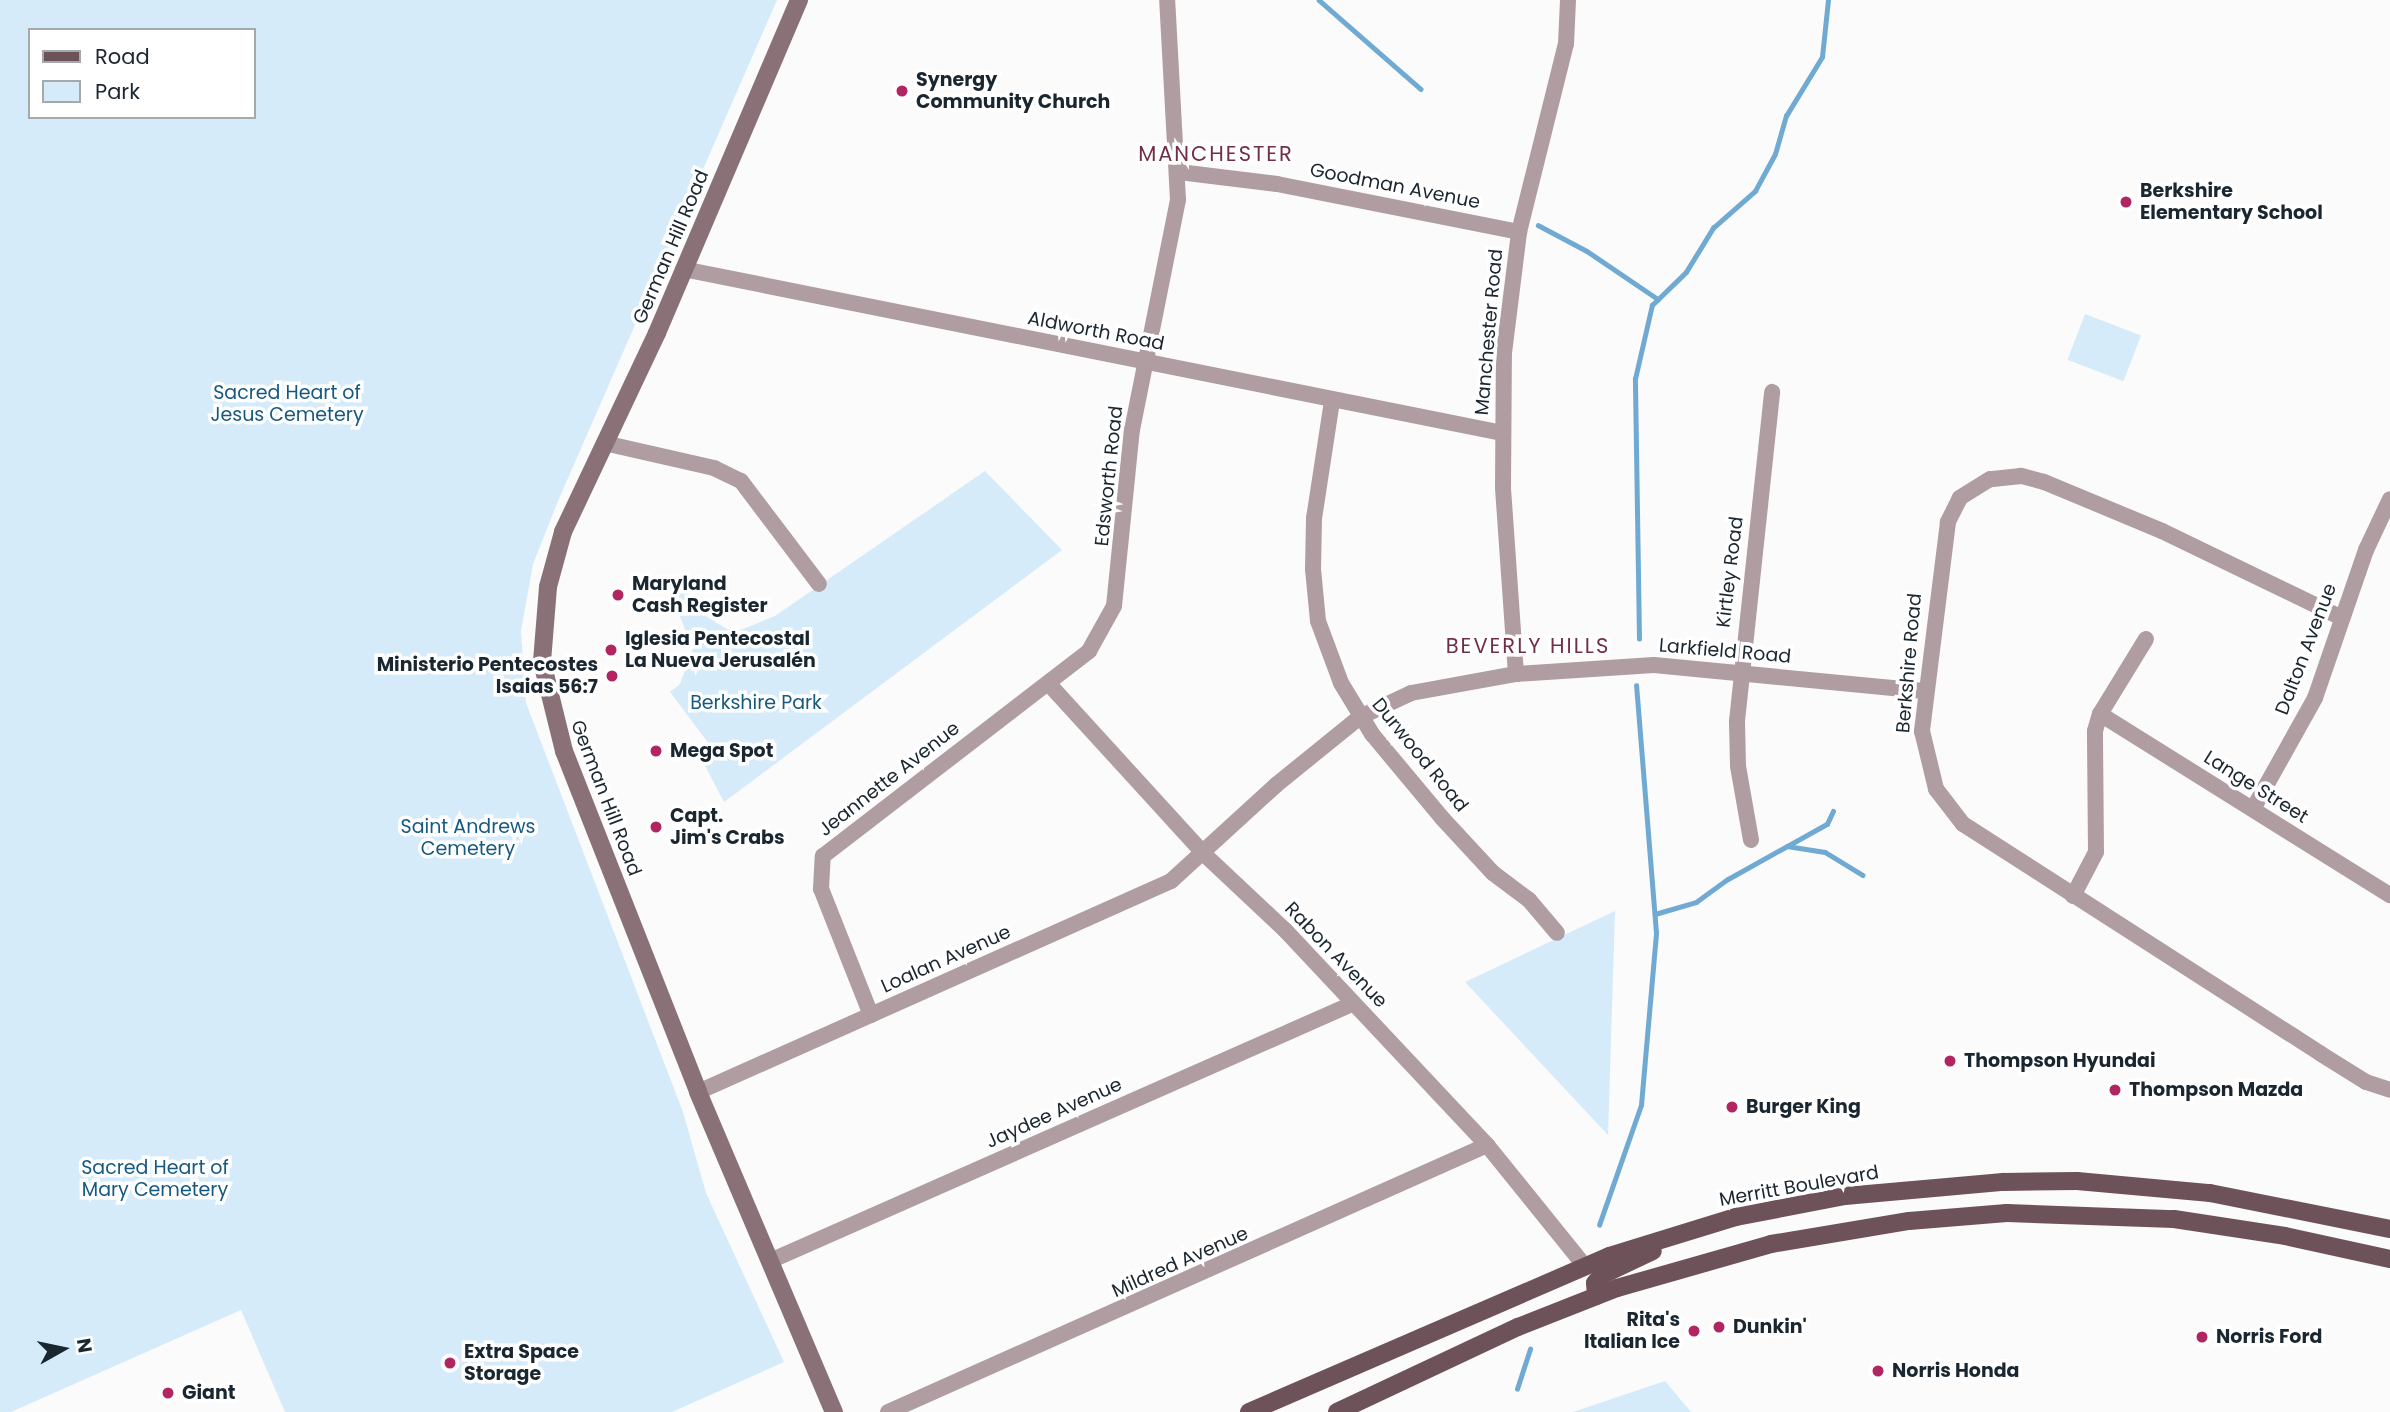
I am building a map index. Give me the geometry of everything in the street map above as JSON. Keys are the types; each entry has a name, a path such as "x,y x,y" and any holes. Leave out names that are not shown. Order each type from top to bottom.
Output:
{"main road":[{"name":"Merritt Boulevard","path":"1249,1412 1584,1265 1736,1216 1902,1188 2058,1181 2210,1193 2390,1229"},
{"path":"1337,1412 1518,1327 1596,1296 1771,1244 1909,1220 1996,1213 2174,1219 2285,1236 2390,1259"},
{"path":"1596,1296 1595,1283 1601,1275 1689,1229"},
{"path":"1518,1327 1527,1314 1580,1289 1584,1265"}],"street":[{"name":"German Hill Road","path":"799,0 683,269 554,557 542,662 564,751 698,1092 834,1412"},
{"name":"Edsworth Road","path":"1048,683 1088,652 1114,606 1132,430 1176,228 1180,172 1167,0"},
{"name":"Manchester Road","path":"1516,674 1502,433 1504,353 1519,232 1566,44 1568,0"},
{"name":"Goodman Avenue","path":"1180,172 1277,184 1519,232"},
{"name":"Aldworth Road","path":"683,269 1502,433"},
{"name":"Kirtley Road","path":"1751,839 1738,766 1740,671 1772,392"},
{"name":"Durwood Road","path":"1332,401 1314,518 1315,594 1328,649 1360,717 1443,818 1493,873 1530,900 1557,933"},
{"path":"604,443 714,468 741,481 819,584"},
{"name":"Berkshire Road","path":"2342,618 2162,531 2044,482 2003,476 1969,489 1948,522 1924,691 1924,751 1929,772 1948,808 1994,847 2333,1061 2390,1090"},
{"name":"Dalton Avenue","path":"2253,809 2315,698 2342,618 2390,499"},
{"path":"2073,896 2096,852 2094,744 2100,714 2146,639"},
{"name":"Larkfield Road","path":"1204,854 1276,785 1360,717 1420,691 1516,674 1654,665 1740,671 1924,691"},
{"name":"Rabon Avenue","path":"1048,683 1204,854 1354,1003 1487,1145 1584,1265"},
{"name":"Jeannette Avenue","path":"871,1015 821,888 824,856 848,833 1048,683"},
{"name":"Lange Street","path":"2100,714 2390,895"},
{"name":"Loalan Avenue","path":"698,1092 1150,892 1204,854"},
{"name":"Jaydee Avenue","path":"770,1261 1354,1003"},
{"name":"Mildred Avenue","path":"888,1412 1487,1145"}],"green space":[{"path":"0,0 777,0 558,501 533,564 521,631 526,703 683,1112 706,1193 784,1362 672,1412 285,1412 241,1310 11,1412 0,1412"},
{"path":"2085,314 2141,336 2123,381 2067,360"},
{"name":"Berkshire Park","path":"985,471 1062,550 724,802 701,758 712,748 670,692 680,684 693,649 668,587 677,578 704,615 733,633 775,616"},
{"path":"1615,911 1608,1135 1465,982"},
{"path":"1665,1381 1691,1412 1573,1412"}],"waterway":[{"path":"1319,0 1421,89"},
{"path":"1639,639 1635,379 1652,305 1686,272 1713,228 1755,191 1775,154 1786,116 1822,57 1828,0"},
{"path":"1538,225 1587,251 1658,299"},
{"path":"1599,1225 1641,1105 1656,933 1636,686"},
{"path":"1655,914 1696,902 1728,879 1827,824 1833,811"},
{"path":"1787,846 1825,852 1863,875"},
{"path":"1517,1389 1530,1349"}],"place":[{"name":"Synergy Community Church","path":"902,91"},
{"name":"Berkshire Elementary School","path":"2126,202"},
{"name":"Maryland Cash Register","path":"618,595"},
{"name":"Iglesia Pentecostal La Nueva Jerusalén","path":"611,650"},
{"name":"Ministerio Pentecostes Isaias 56:7","path":"612,676"},
{"name":"Mega Spot","path":"656,751"},
{"name":"Capt. Jim's Crabs","path":"656,827"},
{"name":"Thompson Hyundai","path":"1950,1061"},
{"name":"Thompson Mazda","path":"2115,1090"},
{"name":"Burger King","path":"1732,1107"},
{"name":"Dunkin'","path":"1719,1327"},
{"name":"Rita's Italian Ice","path":"1694,1331"},
{"name":"Norris Ford","path":"2202,1337"},
{"name":"Extra Space Storage","path":"450,1363"},
{"name":"Norris Honda","path":"1878,1371"},
{"name":"Giant","path":"168,1393"}],"district":[{"name":"MANCHESTER","path":"1216,154"},
{"name":"BEVERLY HILLS","path":"1528,646"}],"park label":[{"name":"Sacred Heart of Jesus Cemetery","path":"287,404"},
{"name":"Saint Andrews Cemetery","path":"468,838"},
{"name":"Sacred Heart of Mary Cemetery","path":"155,1179"}]}
